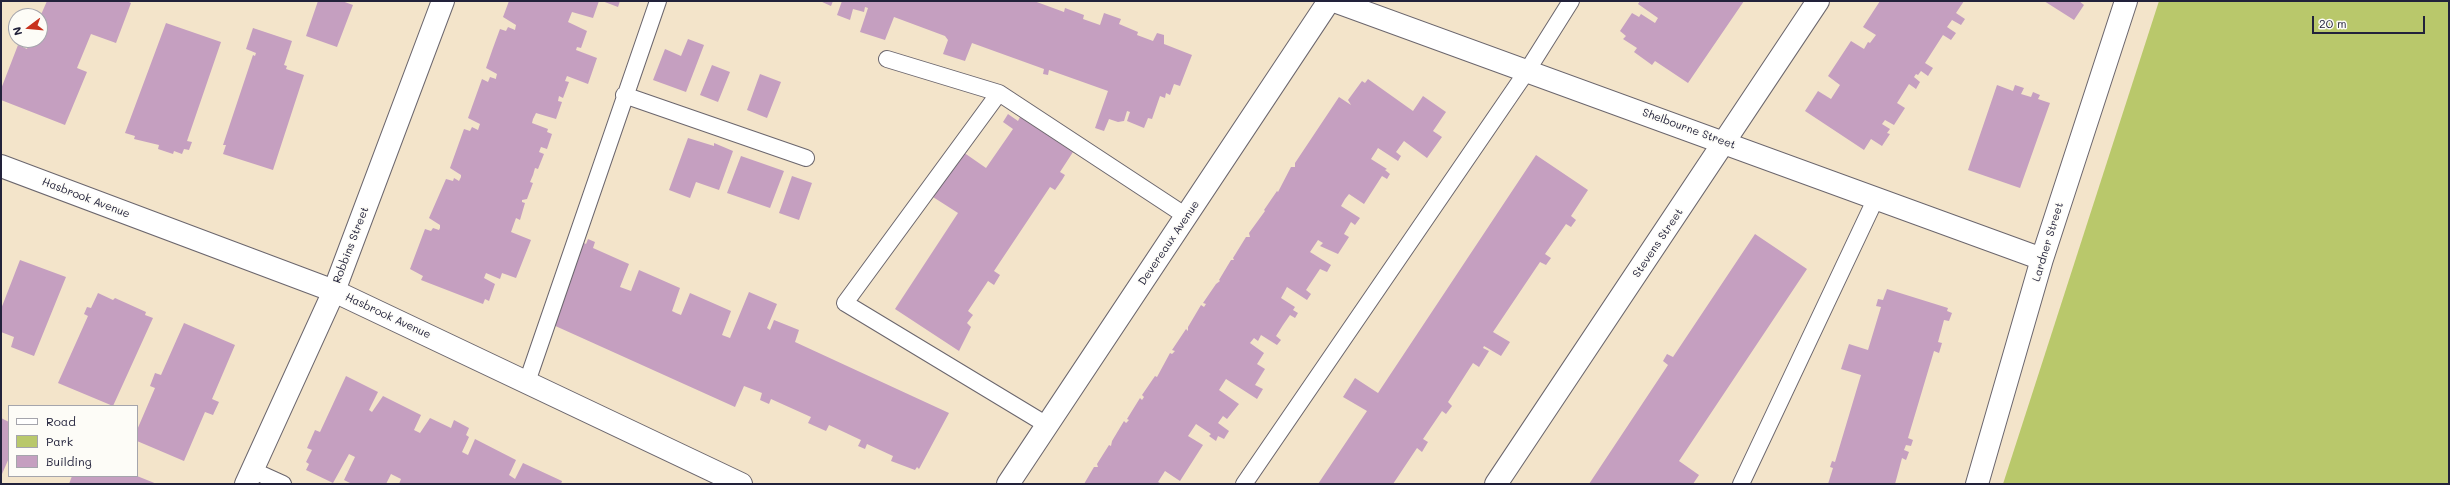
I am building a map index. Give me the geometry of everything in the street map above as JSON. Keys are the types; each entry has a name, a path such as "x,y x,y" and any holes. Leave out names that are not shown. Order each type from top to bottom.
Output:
{"street":[{"name":"Robbins Street","path":"249,477 334,291 443,1"},
{"name":"Devereaux Avenue","path":"1008,484 1329,1"},
{"name":"Shelbourne Street","path":"1334,1 2042,259"},
{"name":"Stevens Street","path":"1496,484 1725,143 1818,1"},
{"name":"Lardner Street","path":"1977,484 2042,259 2126,1"},
{"name":"Hasbrook Avenue","path":"1,166 334,291 741,484"}],"lane":[{"path":"526,382 624,95 658,1"},
{"path":"1244,484 1527,71 1571,1"},
{"path":"887,59 999,93 1186,216"},
{"path":"999,93 845,303 1047,426"},
{"path":"624,95 806,158"},
{"path":"1741,484 1876,198"},
{"path":"249,477 283,484"}],"green space":[{"path":"2159,1 2449,1 2449,484 2003,484"}],"building":[{"path":"47,1 127,1 131,3 116,43 91,34 77,68 87,72 65,125 1,100 1,89 17,48 48,48 48,8 44,8"},
{"path":"318,1 342,1 353,5 337,47 306,36"},
{"path":"509,1 599,1 593,18 572,12 568,22 587,31 581,48 577,47 576,50 597,58 588,84 567,76 565,81 569,82 563,98 559,96 558,101 562,102 556,119 536,113 533,119 532,123 548,129 547,132 552,134 547,149 541,147 539,152 544,154 538,169 535,168 530,182 533,183 527,199 522,200 522,202 525,203 520,220 516,218 511,232 531,240 516,278 502,273 500,279 486,273 484,278 495,284 489,301 485,299 483,304 421,280 423,276 410,269 425,229 431,231 433,228 439,230 440,228 440,225 429,218 446,179 453,181 454,178 459,181 461,177 461,175 450,168 464,129 470,131 472,127 478,130 480,124 468,118 482,79 488,82 490,77 496,79 497,74 486,68 493,48 500,29 506,31 508,27 515,30 516,25 503,17"},
{"path":"602,1 620,1 618,7"},
{"path":"820,1 833,1 831,6"},
{"path":"842,1 1034,1 1064,12 1065,8 1084,15 1083,19 1100,25 1104,13 1121,19 1119,24 1138,32 1137,35 1153,41 1157,33 1164,35 1164,44 1192,55 1180,86 1174,84 1170,95 1166,93 1165,98 1160,96 1152,119 1148,118 1144,128 1127,121 1130,112 1127,111 1124,121 1118,122 1109,119 1104,131 1095,128 1108,91 1049,70 1048,75 1043,74 1044,69 972,43 965,61 943,54 948,40 945,36 894,17 885,40 860,32 868,8 865,7 864,12 853,9 850,20 837,15"},
{"path":"1640,1 1744,1 1688,83 1655,61 1652,65 1634,52 1637,48 1623,39 1626,36 1620,31 1632,13 1639,17 1641,14 1655,23 1658,18 1638,4"},
{"path":"1880,1 1964,1 1956,13 1965,19 1961,25 1952,20 1947,27 1956,33 1951,40 1943,35 1925,63 1933,68 1928,76 1921,71 1918,75 1916,74 1914,77 1920,82 1916,89 1909,84 1897,103 1905,108 1894,125 1885,120 1882,124 1890,129 1887,133 1890,134 1882,146 1871,139 1864,150 1805,111 1818,91 1831,99 1840,85 1828,76 1851,41 1864,49 1868,42 1870,43 1876,35 1863,27"},
{"path":"2044,1 2079,1 2084,5 2074,20"},
{"path":"166,23 221,42 187,141 192,142 189,150 184,149 182,154 174,151 173,154 158,149 159,145 134,139 135,136 125,133"},
{"path":"253,28 292,41 284,65 287,66 286,69 304,75 273,170 223,154 226,145 223,145 253,55 255,56 256,53 246,49"},
{"path":"688,39 704,45 686,92 653,80 665,49 681,56"},
{"path":"712,65 730,72 718,102 700,95"},
{"path":"760,74 781,82 767,118 747,110"},
{"path":"1368,79 1413,111 1423,96 1446,112 1433,131 1442,137 1427,158 1404,141 1396,152 1401,156 1398,161 1378,148 1371,159 1387,169 1385,170 1390,174 1387,179 1382,176 1364,204 1349,194 1345,199 1341,206 1360,218 1355,225 1351,222 1344,234 1349,237 1338,254 1320,246 1323,243 1318,240 1310,252 1331,265 1327,272 1320,269 1306,290 1311,294 1307,300 1287,287 1281,298 1295,307 1293,310 1298,313 1295,318 1290,315 1283,325 1276,336 1281,340 1277,345 1261,335 1258,341 1254,338 1250,343 1264,353 1257,364 1265,369 1255,385 1263,389 1257,399 1226,379 1219,390 1239,404 1227,419 1223,416 1218,423 1229,431 1224,439 1218,436 1216,441 1209,436 1211,434 1196,424 1188,436 1203,445 1180,481 1165,471 1158,482 1162,484 1084,484 1094,467 1098,467 1097,464 1109,445 1111,446 1112,441 1124,421 1126,423 1129,420 1127,419 1140,398 1142,400 1144,397 1142,395 1155,376 1157,377 1170,353 1172,354 1175,351 1172,350 1186,329 1188,331 1188,327 1201,305 1204,307 1206,304 1203,303 1216,284 1220,281 1219,280 1231,260 1234,260 1233,258 1246,237 1250,237 1249,233 1277,191 1278,192 1291,167 1295,167 1295,163 1339,97 1351,105 1348,100 1362,81 1365,83"},
{"path":"1997,85 2013,91 2015,85 2024,88 2021,94 2031,97 2033,92 2040,95 2038,99 2050,103 2020,188 1968,170"},
{"path":"1008,114 1018,121 1020,117 1073,152 1060,172 1065,175 1062,180 1055,190 1050,187 994,271 1000,275 994,285 988,281 968,311 973,315 967,323 971,327 959,351 895,309 958,213 933,197 963,152 986,168 1013,129 1003,122"},
{"path":"688,138 714,146 714,143 733,151 719,190 696,182 690,198 669,190"},
{"path":"1536,155 1588,190 1571,216 1576,220 1571,227 1566,224 1545,254 1551,258 1546,265 1540,262 1493,332 1510,342 1501,356 1484,346 1483,348 1489,351 1479,367 1473,363 1448,402 1452,406 1446,414 1442,411 1423,439 1428,442 1422,452 1417,448 1393,484 1318,484 1367,411 1343,397 1355,378 1378,393"},
{"path":"741,156 784,171 770,208 727,193"},
{"path":"792,176 812,183 799,220 779,213"},
{"path":"1755,234 1807,269 1679,461 1699,475 1693,484 1589,484 1668,365 1663,361 1667,354 1673,357"},
{"path":"588,239 595,242 593,248 629,264 620,287 631,291 639,270 680,288 672,311 676,313 681,315 690,293 731,311 722,335 730,338 749,292 777,304 767,328 770,330 774,320 799,330 795,342 949,413 919,469 917,467 915,470 891,461 893,456 867,444 865,449 858,446 861,440 829,425 826,431 808,423 811,417 771,399 769,404 760,400 762,393 744,386 735,407 551,324 580,241 586,244"},
{"path":"20,260 66,277 34,356 11,347 14,337 1,332 1,309"},
{"path":"1887,289 1948,308 1947,311 1952,313 1949,321 1944,320 1938,342 1942,343 1939,353 1934,351 1908,438 1913,440 1911,446 1906,445 1904,450 1909,452 1906,460 1902,458 1895,484 1828,484 1833,468 1830,467 1832,461 1835,462 1861,375 1841,369 1849,344 1868,350 1881,307 1876,306 1878,299 1883,300"},
{"path":"98,293 113,300 115,298 146,312 145,315 153,318 113,405 58,383 88,316 84,314 87,307 91,308"},
{"path":"184,323 235,345 212,399 219,402 213,415 205,412 184,461 138,441 138,428 155,388 150,386 155,373 161,375"},
{"path":"346,376 378,392 369,410 372,412 383,396 421,415 414,430 420,433 430,418 451,428 454,420 469,428 466,435 469,437 462,452 468,455 475,439 516,460 509,475 515,479 523,463 562,481 561,484 399,484 401,479 391,474 386,484 352,484 344,480 355,457 349,454 333,483 306,470 309,464 306,462 312,450 307,448 315,430 320,432"},
{"path":"1,418 8,422 8,460 2,474"},
{"path":"138,476 157,484 69,484 72,477"}]}
